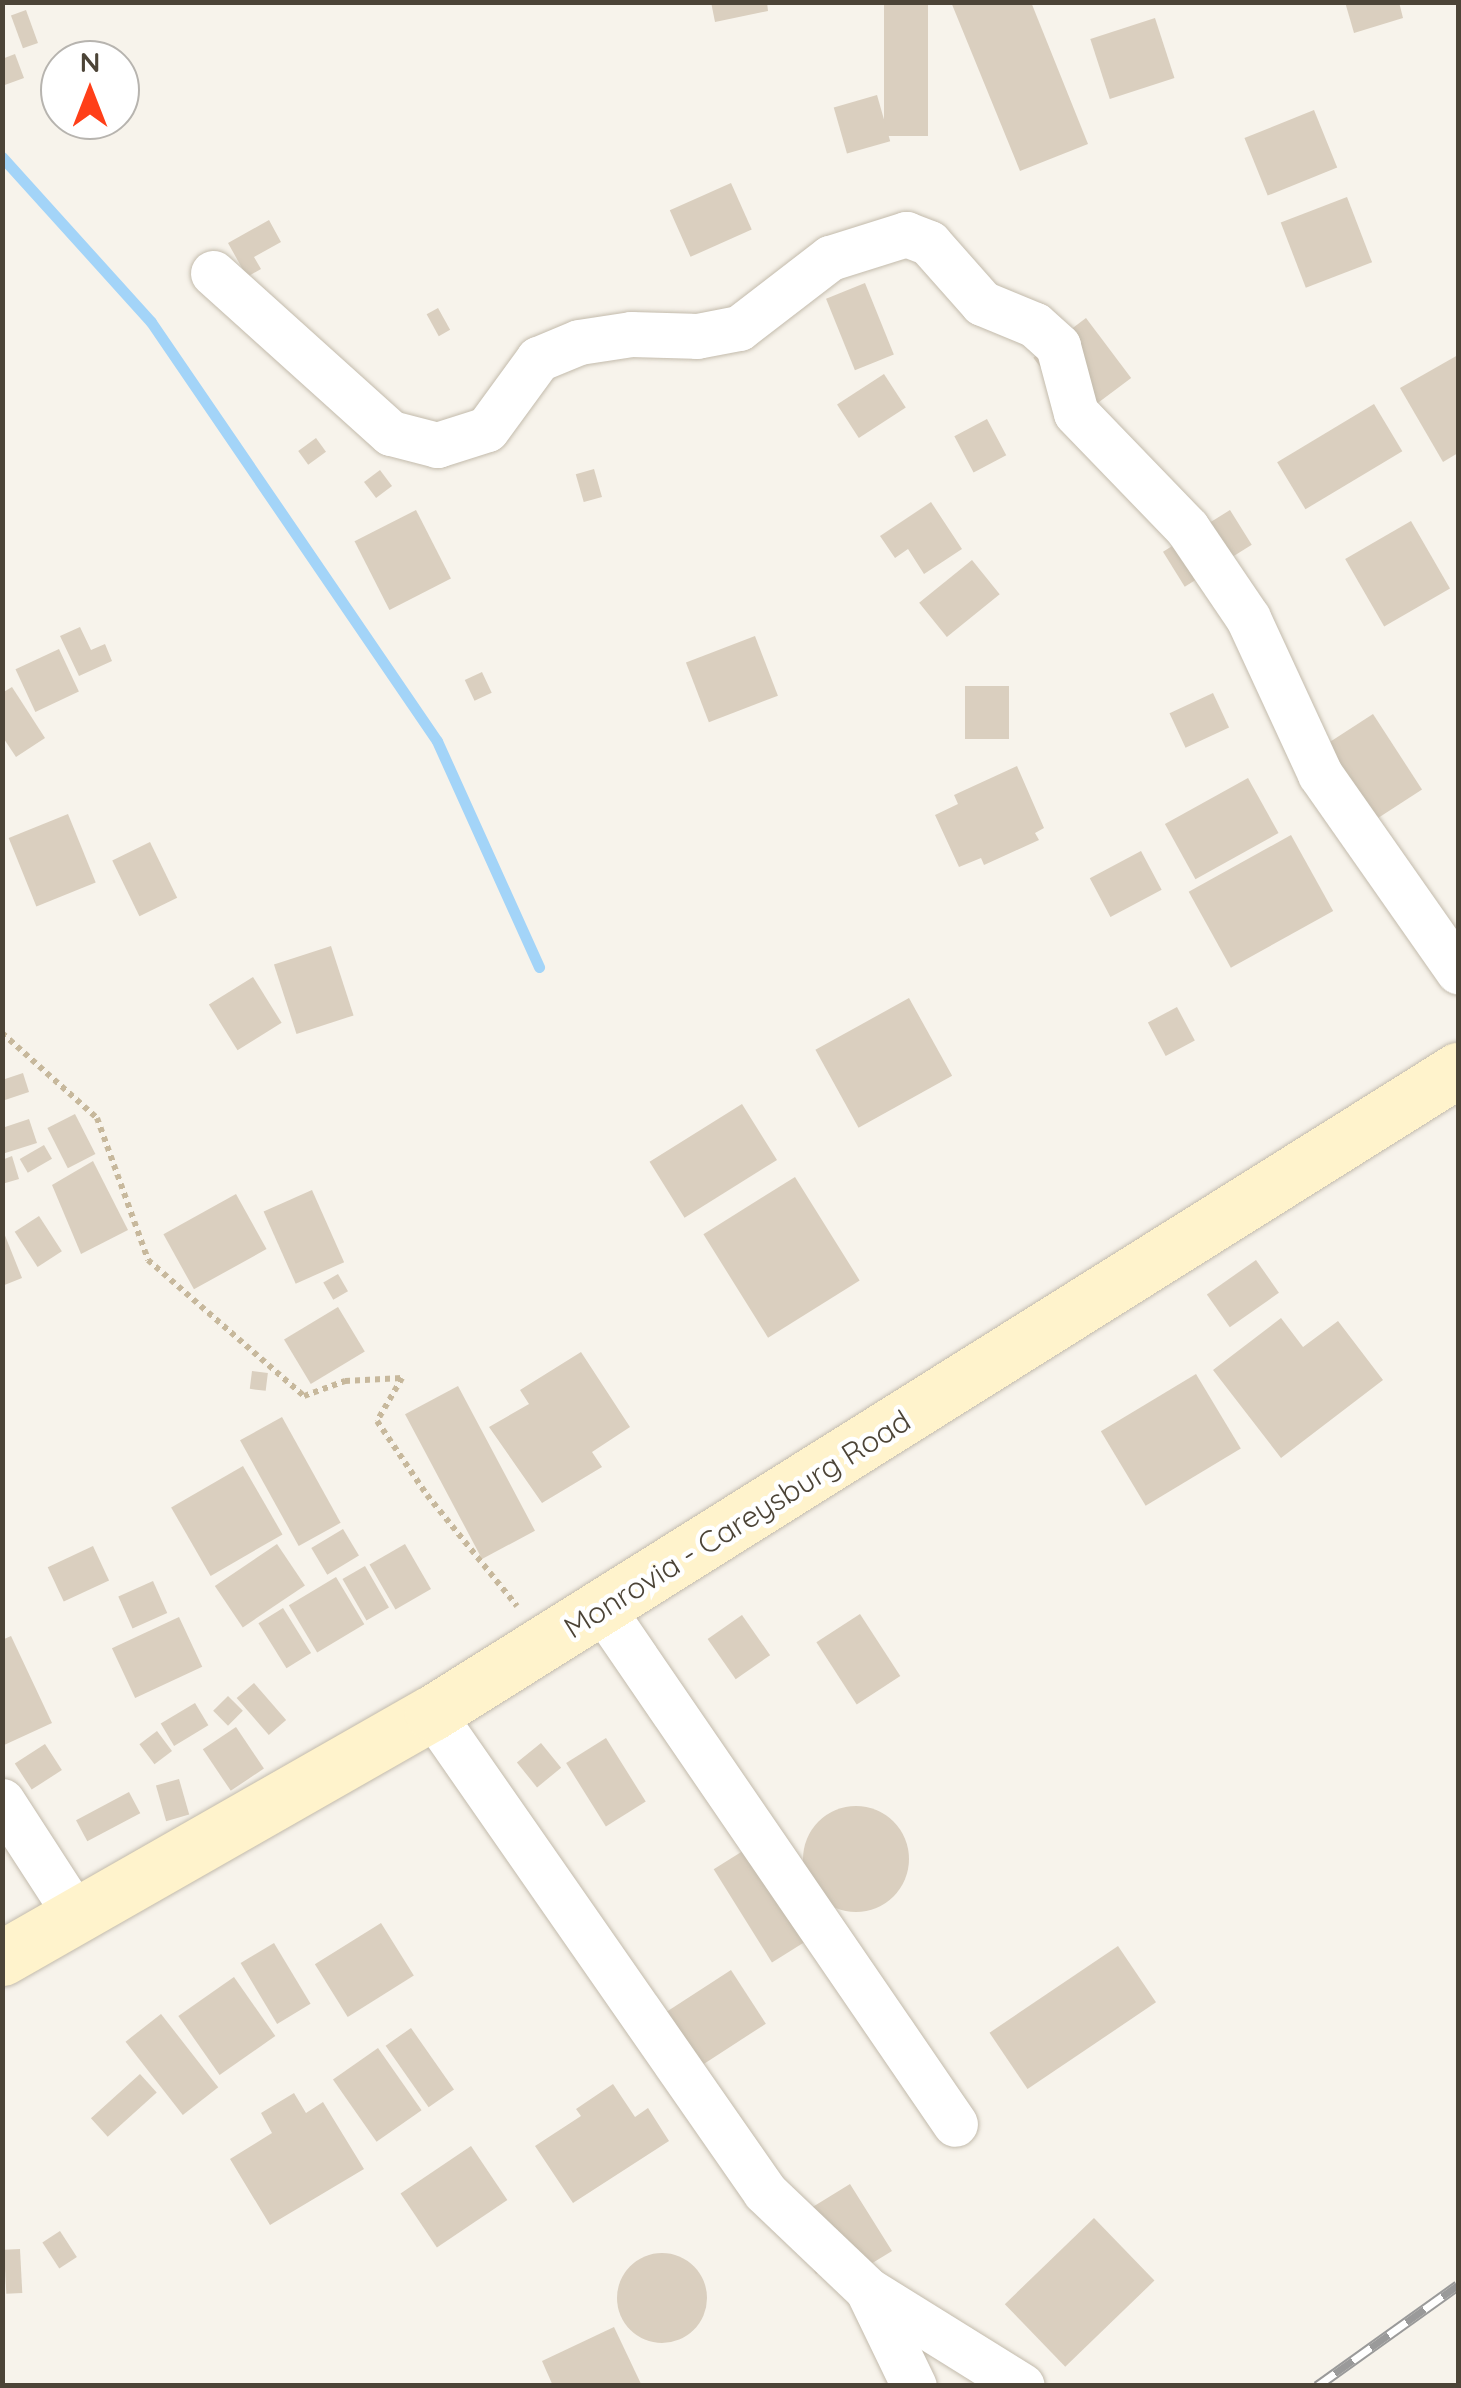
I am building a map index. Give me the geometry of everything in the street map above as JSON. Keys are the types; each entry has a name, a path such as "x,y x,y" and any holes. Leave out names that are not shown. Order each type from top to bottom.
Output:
{"main road":[{"name":"Monrovia - Careysburg Road","path":"2,1958 432,1713 1458,1070"}],"street":[{"path":"213,273 392,433 437,445 487,429 538,358 579,342 631,334 739,328 830,258 906,234 929,243 982,303 1035,325 1058,346 1076,413 1197,543 1248,618 1320,774 1458,970"},
{"path":"602,1608 955,2124"},
{"path":"432,1713 765,2192 868,2290 1022,2386"},
{"path":"2,1801 77,1917"},
{"path":"868,2290 914,2386"}],"path":[{"path":"2,1033 98,1118 148,1260 304,1396 345,1381 402,1378 377,1421 427,1495 545,1643"}],"building":[{"path":"711,2 767,2 768,11 715,22"},
{"path":"884,2 928,2 928,136 884,136"},
{"path":"951,2 1031,2 1088,144 1020,171"},
{"path":"1345,2 1399,2 1403,18 1354,33"},
{"path":"26,10 38,43 23,48 11,15"},
{"path":"1155,18 1174,78 1110,99 1090,39"},
{"path":"15,54 24,78 2,86 2,59"},
{"path":"877,95 890,141 847,154 834,107"},
{"path":"1314,110 1337,167 1268,196 1244,138"},
{"path":"731,183 752,230 691,257 670,210"},
{"path":"1347,197 1372,262 1306,288 1281,222"},
{"path":"269,220 281,242 254,257 261,269 247,277 228,243"},
{"path":"865,283 894,354 855,370 826,299"},
{"path":"438,308 450,330 439,336 427,314"},
{"path":"1086,318 1131,378 1078,418 1033,358"},
{"path":"1458,355 1458,453 1443,462 1400,388"},
{"path":"884,374 906,408 859,438 837,404"},
{"path":"1374,404 1402,451 1305,509 1277,462"},
{"path":"987,419 1006,455 974,473 954,436"},
{"path":"316,438 326,452 308,465 298,451"},
{"path":"594,469 602,497 584,502 576,474"},
{"path":"380,470 392,486 376,498 364,482"},
{"path":"931,502 962,549 924,574 908,549 895,558 880,536"},
{"path":"416,510 451,579 389,610 355,541"},
{"path":"1230,510 1252,545 1185,587 1163,552"},
{"path":"1411,521 1450,589 1384,627 1345,559"},
{"path":"972,560 1000,594 947,637 919,603"},
{"path":"80,627 91,650 105,644 112,661 79,676 60,636"},
{"path":"755,636 778,696 709,722 686,663"},
{"path":"59,649 79,692 35,712 15,669"},
{"path":"482,672 492,693 475,701 465,680"},
{"path":"965,686 1009,686 1009,739 965,739"},
{"path":"12,687 45,738 16,757 2,736 2,693"},
{"path":"1213,693 1229,727 1186,748 1169,713"},
{"path":"1373,714 1422,789 1374,821 1325,745"},
{"path":"1017,766 1044,828 1035,833 1039,840 984,865 981,858 959,867 935,815 958,804 954,795"},
{"path":"1248,778 1279,833 1195,879 1165,824"},
{"path":"68,814 96,883 36,907 9,838"},
{"path":"1291,835 1333,911 1231,968 1189,892"},
{"path":"150,842 177,898 139,916 112,860"},
{"path":"1141,851 1162,890 1110,917 1090,878"},
{"path":"331,946 354,1015 296,1034 274,965"},
{"path":"253,977 282,1023 238,1050 209,1005"},
{"path":"909,998 952,1076 859,1128 815,1050"},
{"path":"1177,1007 1195,1041 1166,1056 1148,1022"},
{"path":"23,1073 29,1092 2,1101 2,1080"},
{"path":"742,1104 777,1160 685,1218 650,1162"},
{"path":"75,1114 95,1154 68,1168 47,1128"},
{"path":"29,1119 37,1143 2,1154 2,1128"},
{"path":"44,1145 52,1159 28,1173 20,1159"},
{"path":"12,1156 19,1179 2,1184 2,1160"},
{"path":"93,1161 128,1230 81,1254 52,1185"},
{"path":"795,1177 860,1280 768,1338 703,1234"},
{"path":"312,1190 344,1262 296,1284 264,1212"},
{"path":"236,1194 267,1249 194,1289 163,1234"},
{"path":"39,1216 62,1251 38,1267 15,1232"},
{"path":"2,1228 22,1278 2,1286"},
{"path":"1256,1260 1279,1293 1230,1327 1207,1294"},
{"path":"338,1274 348,1291 333,1300 323,1282"},
{"path":"338,1307 365,1352 311,1384 284,1339"},
{"path":"1281,1318 1303,1347 1338,1321 1383,1380 1281,1458 1213,1370"},
{"path":"581,1352 630,1427 592,1452 602,1467 542,1503 489,1427 529,1404 520,1390"},
{"path":"252,1371 268,1373 266,1391 250,1389"},
{"path":"1196,1374 1241,1449 1146,1506 1101,1431"},
{"path":"458,1386 535,1531 482,1559 405,1414"},
{"path":"282,1417 341,1523 299,1546 240,1440"},
{"path":"243,1466 282,1534 211,1576 171,1508"},
{"path":"343,1529 359,1556 327,1575 311,1548"},
{"path":"277,1544 305,1585 243,1627 215,1586"},
{"path":"405,1544 431,1589 395,1610 369,1564"},
{"path":"93,1546 109,1580 64,1602 48,1567"},
{"path":"365,1566 389,1608 366,1621 342,1579"},
{"path":"336,1577 364,1624 317,1652 289,1605"},
{"path":"153,1581 167,1613 133,1628 118,1596"},
{"path":"283,1608 311,1653 286,1668 258,1623"},
{"path":"860,1614 900,1676 857,1704 816,1642"},
{"path":"742,1615 770,1655 736,1679 708,1639"},
{"path":"179,1617 202,1667 135,1698 112,1648"},
{"path":"11,1636 52,1723 2,1746 2,1640"},
{"path":"254,1683 286,1720 269,1735 237,1698"},
{"path":"228,1696 243,1711 228,1726 213,1711"},
{"path":"195,1703 208,1725 174,1746 161,1724"},
{"path":"236,1727 264,1768 231,1791 203,1749"},
{"path":"157,1731 172,1751 154,1764 139,1744"},
{"path":"606,1738 646,1802 606,1827 566,1763"},
{"path":"541,1743 561,1768 537,1787 517,1763"},
{"path":"45,1744 62,1770 32,1790 15,1764"},
{"path":"179,1779 189,1815 166,1821 156,1786"},
{"path":"129,1792 140,1813 87,1841 76,1820"},
{"path":"856,1806 876,1810 894,1821 905,1839 909,1859 905,1879 894,1897 876,1908 856,1912 836,1908 818,1897 807,1879 803,1859 807,1839 818,1821 836,1810"},
{"path":"762,1839 820,1932 772,1962 714,1869"},
{"path":"381,1923 414,1976 348,2017 315,1964"},
{"path":"274,1943 311,2004 277,2024 241,1963"},
{"path":"1118,1946 1156,2002 1028,2089 989,2033"},
{"path":"731,1970 766,2024 699,2067 664,2014"},
{"path":"234,1977 275,2036 220,2075 178,2016"},
{"path":"161,2014 218,2087 183,2115 126,2042"},
{"path":"411,2028 454,2089 429,2107 386,2046"},
{"path":"378,2048 422,2110 377,2142 333,2080"},
{"path":"140,2074 157,2093 108,2137 91,2118"},
{"path":"613,2084 635,2117 648,2108 669,2141 573,2203 535,2146 581,2116 576,2109"},
{"path":"294,2093 306,2113 323,2102 364,2169 270,2225 230,2159 272,2133 261,2113"},
{"path":"471,2146 507,2200 437,2247 401,2194"},
{"path":"850,2184 892,2251 848,2278 837,2261 816,2274 785,2224"},
{"path":"1094,2218 1154,2281 1065,2367 1005,2304"},
{"path":"60,2231 77,2257 59,2268 42,2242"},
{"path":"20,2249 22,2293 6,2294 4,2250"},
{"path":"662,2253 687,2261 699,2273 707,2298 699,2323 687,2335 662,2343 637,2335 625,2323 617,2298 625,2273 637,2261"},
{"path":"614,2327 642,2386 553,2386 542,2361"}],"waterway":[{"path":"2,157 151,322 437,741 539,967"}],"railway":[{"path":"1317,2386 1458,2285"}]}
